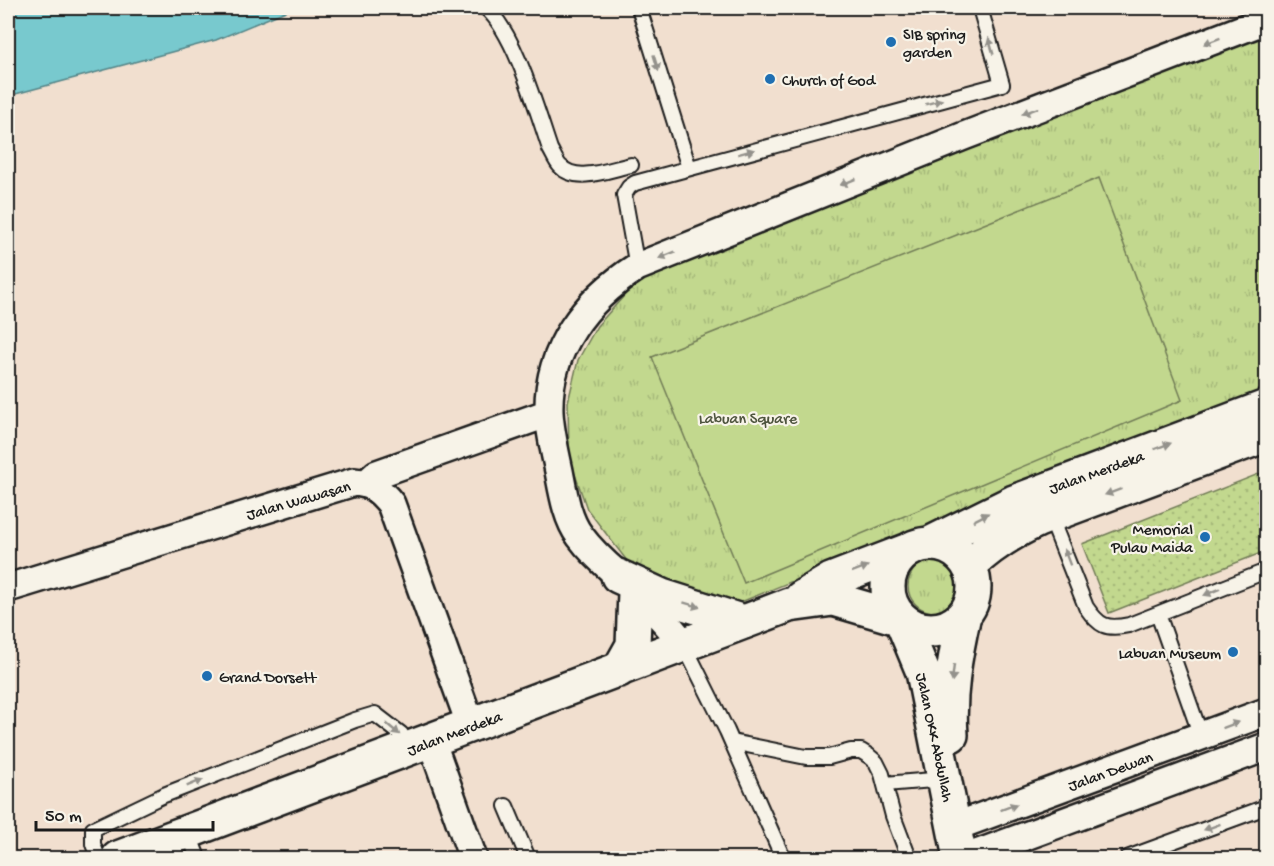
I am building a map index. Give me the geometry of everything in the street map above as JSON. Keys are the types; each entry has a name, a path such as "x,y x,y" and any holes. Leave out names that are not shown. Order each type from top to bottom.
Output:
{"main road":[{"name":"Jalan Merdeka","path":"118,858 193,845 419,745 789,605 823,584 919,547 1014,502 1266,407"},
{"name":"Jalan Merdeka","path":"969,566 984,552 1020,528 1266,435"},
{"path":"941,545 952,549 969,566 974,579 971,604 964,615 953,624 940,629 927,630 913,626 893,608 889,596 888,582 892,569 899,558 919,547 941,545"},
{"path":"618,670 633,645 626,584 744,622"},
{"name":"Jalan Merdeka","path":"789,605 833,599 902,618"},
{"name":"Jalan OKK Abdullah","path":"964,615 956,651 950,715 966,844"},
{"name":"Jalan OKK Abdullah","path":"902,618 923,672 945,779 966,844"}],"street":[{"path":"684,645 670,627 596,556 578,534 570,515 553,445 549,413 550,392 557,357 576,320 608,287 637,267 964,136 1266,20"},
{"path":"367,483 377,474 549,413"},
{"name":"Jalan Wawasan","path":"8,588 354,482 367,483 382,492 391,504 471,726"},
{"name":"Jalan Dewan","path":"966,844 1201,736 1266,712"},
{"path":"419,745 473,858"},
{"name":"Jalan Dewan","path":"966,844 1266,747"}],"lane":[{"path":"486,8 497,17 510,42 550,149 559,165 568,172 580,176 631,165"},
{"path":"639,8 689,168"},
{"path":"637,267 624,195 635,183 1002,84 980,8"},
{"path":"1050,516 1086,607 1093,618 1103,626 1116,628 1129,625 1266,571"},
{"path":"1158,614 1201,736"},
{"path":"684,645 732,742 783,858"},
{"path":"98,858 93,844 93,829 164,795 355,720 375,714 400,734 419,745"},
{"path":"732,742 806,757 829,757 851,751 861,751 876,762 909,858"},
{"path":"885,784 945,779"},
{"path":"506,806 528,858"},
{"path":"1127,858 1266,807"}],"green space":[{"name":"Labuan Square","path":"1266,32 1266,389 731,606 658,601 587,509 569,457 568,402 578,360 597,326 632,287 647,276"},
{"path":"1099,178 1182,400 744,583 652,357"},
{"path":"1266,471 1266,551 1109,613 1082,544"},
{"path":"934,560 944,562 952,568 958,576 960,586 958,596 952,604 944,610 934,612 924,610 916,604 910,596 908,586 910,576 916,568 924,562"}],"water":[{"path":"8,8 293,8 216,40 8,96"}],"place":[{"name":"SIB spring garden","path":"891,42"},
{"name":"Church of God","path":"770,79"},
{"name":"Memorial Pulau Maida","path":"1205,537"},
{"name":"Labuan Museum","path":"1233,652"},
{"name":"Grand Dorsett","path":"207,676"}]}
